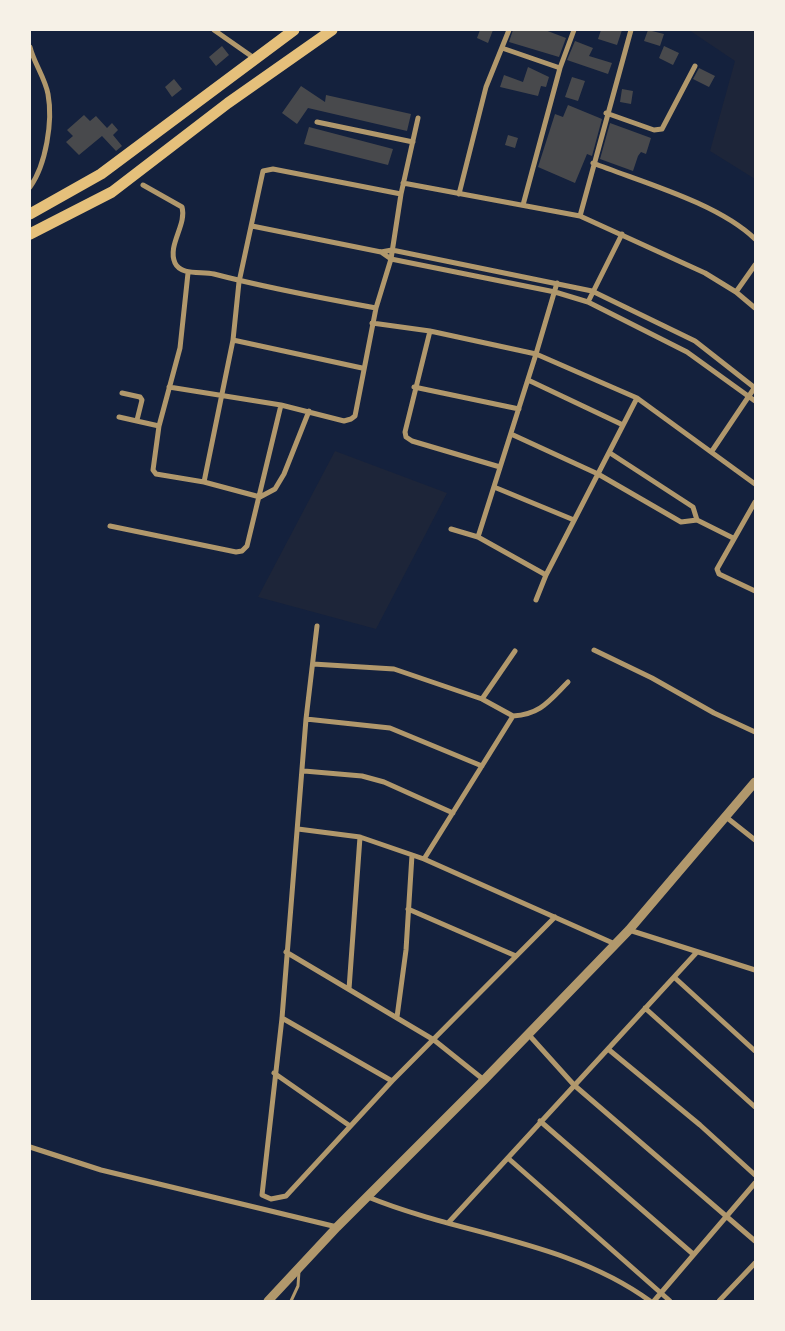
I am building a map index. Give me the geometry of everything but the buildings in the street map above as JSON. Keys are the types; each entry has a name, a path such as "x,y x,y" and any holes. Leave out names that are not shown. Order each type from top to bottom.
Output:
{"highway":[{"path":"30,214 101,174 294,30"},
{"path":"30,234 63,219 112,192 228,103 332,30"},
{"path":"217,88 228,103"}],"street":[{"path":"214,30 254,58"},
{"path":"459,194 486,87 509,30"},
{"path":"523,205 560,68 574,30"},
{"path":"580,216 606,113 631,30"},
{"path":"30,47 48,93 49,114 42,167 30,187"},
{"path":"502,48 560,68"},
{"path":"606,113 654,130 662,129 695,66"},
{"path":"169,387 281,405 344,420 351,419 354,416 372,323 391,259 403,183 418,118"},
{"path":"317,122 413,142"},
{"path":"593,163 706,208 729,219 755,239"},
{"path":"204,482 233,340 239,282 252,226 261,174 265,170 401,194"},
{"path":"403,183 580,216 705,273 736,292 755,308"},
{"path":"144,185 182,207 183,215 174,248 174,262 188,273 203,272 239,282 376,308"},
{"path":"252,226 381,252 392,250 592,291 695,341 755,387 712,451"},
{"path":"588,302 622,234"},
{"path":"381,252 391,259 555,292 588,302 687,352 755,401"},
{"path":"736,292 755,265"},
{"path":"188,273 180,348 159,426 153,470 156,474 204,482 260,497 275,489 284,474 309,411"},
{"path":"478,537 557,283"},
{"path":"372,323 430,331 536,354 637,398 755,484"},
{"path":"430,331 414,387 405,432 406,437 412,441 500,467"},
{"path":"233,340 362,368"},
{"path":"528,380 623,425"},
{"path":"414,387 519,409"},
{"path":"122,393 140,397 142,400 137,420"},
{"path":"536,600 546,575 637,398"},
{"path":"110,526 236,552 242,551 247,546 281,405"},
{"path":"119,417 159,426"},
{"path":"511,434 598,474 681,522 697,520 732,538"},
{"path":"610,453 693,507 697,520"},
{"path":"494,487 574,520"},
{"path":"755,502 732,538 717,571 719,574 755,590"},
{"path":"451,529 478,537 546,575"},
{"path":"317,626 306,719 304,771 286,952 282,1018 274,1073 262,1195 266,1198 276,1199 286,1196 392,1082 555,917"},
{"path":"594,650 652,678 714,713 755,732"},
{"path":"482,699 515,651"},
{"path":"313,664 394,669 482,699 513,716 530,715 539,710 568,682"},
{"path":"424,859 513,716"},
{"path":"306,719 390,728 482,766"},
{"path":"304,771 362,776 384,782 453,813"},
{"path":"268,1301 337,1227 529,1035 616,944 755,782"},
{"path":"726,817 755,840"},
{"path":"298,829 360,837 424,859 616,944"},
{"path":"349,989 360,837"},
{"path":"397,1018 406,950 412,855"},
{"path":"408,909 516,956"},
{"path":"629,930 755,970"},
{"path":"286,952 434,1040 484,1080"},
{"path":"450,1222 509,1159 540,1121 697,952"},
{"path":"674,977 755,1051"},
{"path":"645,1008 755,1107"},
{"path":"282,1018 392,1082"},
{"path":"529,1035 574,1085 755,1241"},
{"path":"608,1049 700,1125 755,1175"},
{"path":"274,1073 350,1126"},
{"path":"540,1121 693,1254"},
{"path":"30,1147 101,1170 337,1227"},
{"path":"509,1159 670,1301"},
{"path":"368,1197 401,1210 528,1245 598,1271 629,1286 652,1301 755,1183"},
{"path":"719,1301 755,1262"}],"lane":[{"path":"291,1301 298,1286 299,1269"}],"shaded area":[{"path":"689,30 755,30 755,179 710,151 735,61"},
{"path":"335,451 447,493 376,629 258,597"}]}
